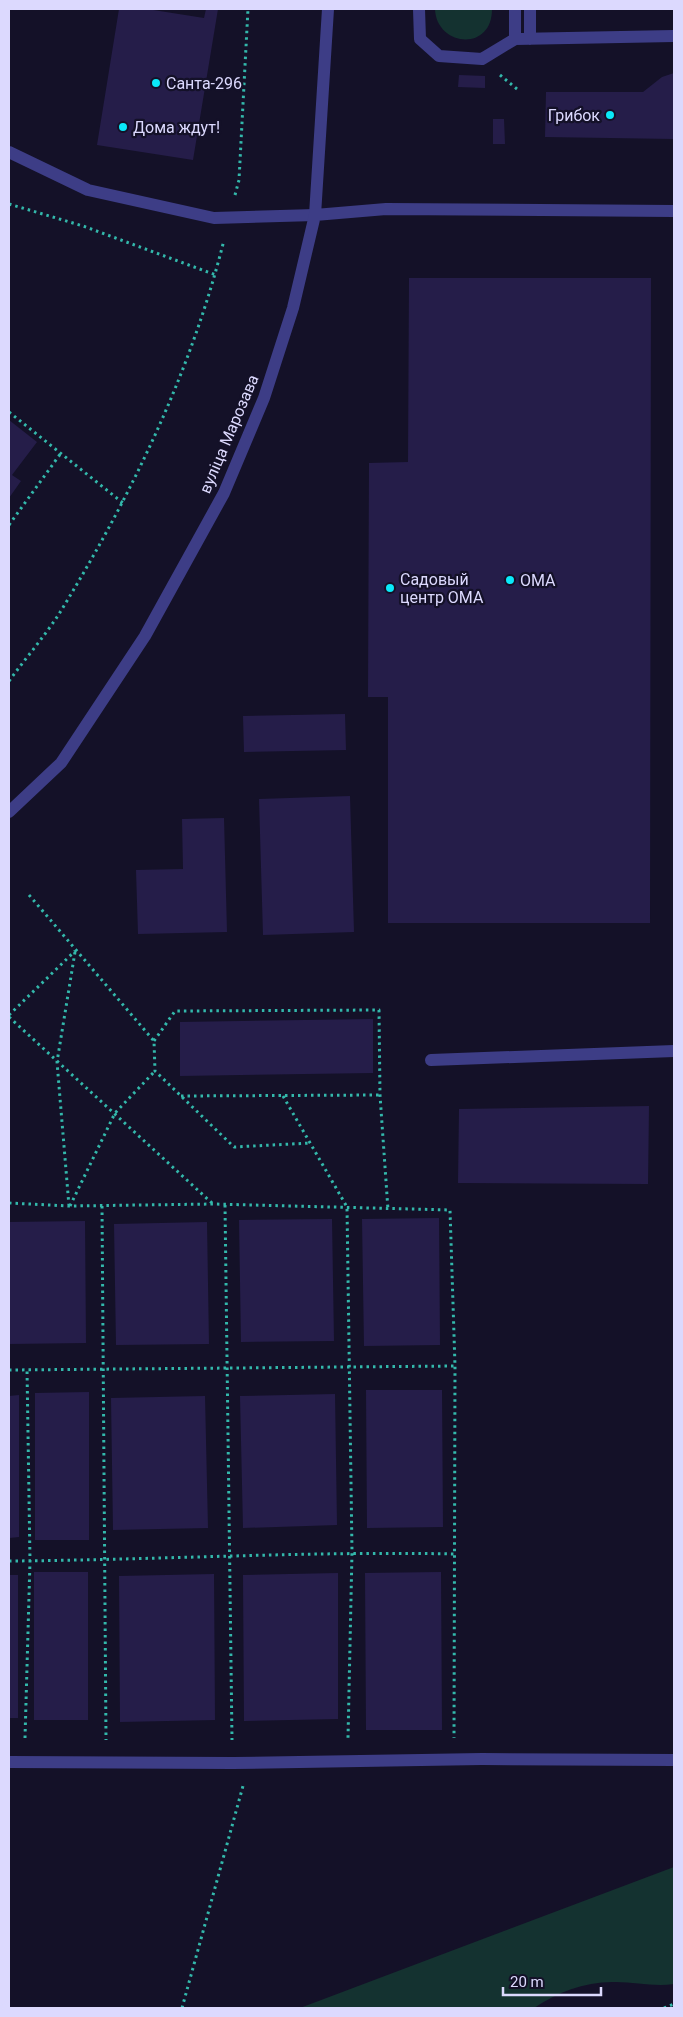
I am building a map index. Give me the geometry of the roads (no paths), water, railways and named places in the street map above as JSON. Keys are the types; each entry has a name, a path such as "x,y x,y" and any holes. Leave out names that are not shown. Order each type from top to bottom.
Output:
{"street":[{"name":"вуліца Марозава","path":"9,812 60,763 145,636 224,493 264,398 294,308 315,215 328,9"},
{"path":"419,9 420,39 439,56 482,59 515,39 674,36"},
{"path":"515,9 515,39"},
{"path":"530,9 530,39"},
{"path":"9,152 88,190 214,218 315,215 386,209 674,211"},
{"path":"431,1060 674,1051"},
{"path":"9,1762 233,1763 482,1759 674,1760"}],"place":[{"name":"Санта-296","path":"156,83"},
{"name":"Грибок","path":"610,115"},
{"name":"Дома ждут!","path":"123,127"},
{"name":"ОМА","path":"510,580"},
{"name":"Садовый центр ОМА","path":"390,588"}]}
